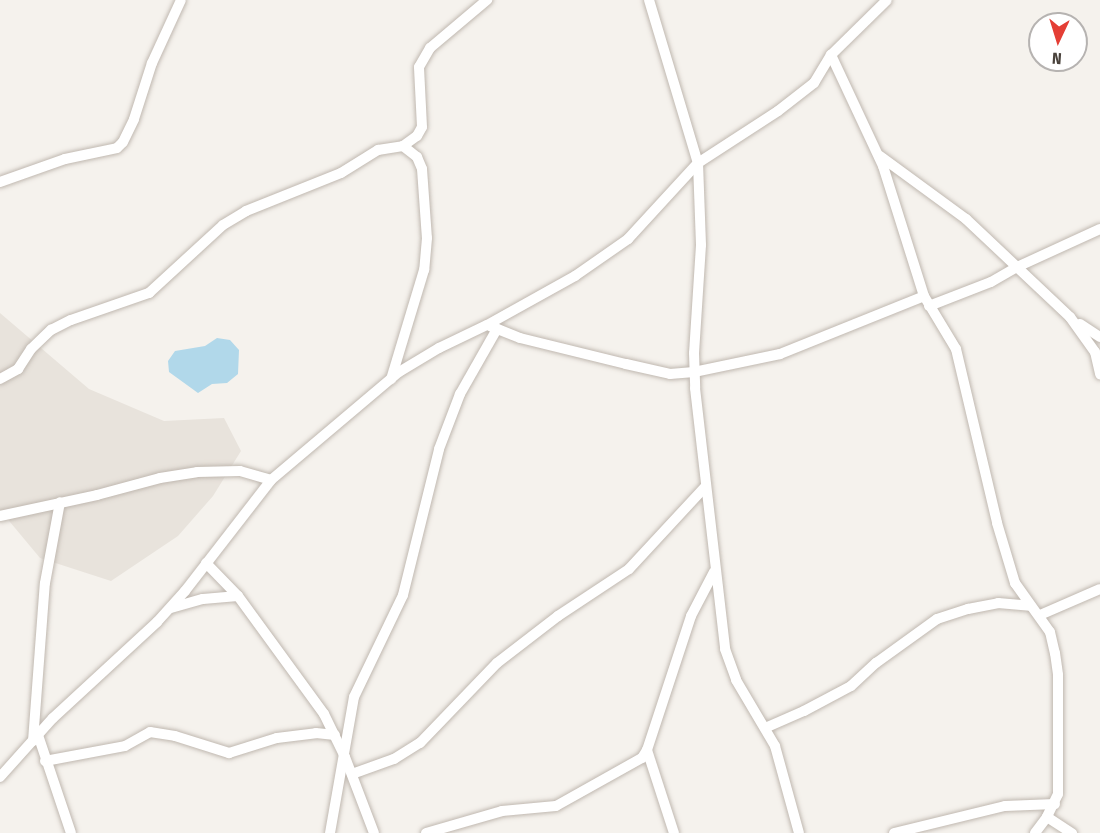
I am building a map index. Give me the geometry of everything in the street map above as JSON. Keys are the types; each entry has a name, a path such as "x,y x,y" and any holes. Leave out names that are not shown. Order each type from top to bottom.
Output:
{"street":[{"path":"0,182 65,159 117,148 123,142 134,119 152,63 181,0"},
{"path":"0,379 18,369 36,343 51,330 71,320 148,293 223,225 246,211 341,173 378,150 403,147 417,136 422,127 419,66 430,48 487,0"},
{"path":"649,0 698,163 701,245 694,372 714,572 725,649 736,680 775,746 799,833"},
{"path":"0,777 53,718 170,608 271,480 392,379 439,348 492,327 575,276 628,239 698,163 778,111 814,83 831,55 887,0"},
{"path":"831,55 877,154 927,301 956,349 997,523 1015,583 1050,632 1058,675 1058,782 1054,804 1047,818 1035,833"},
{"path":"392,379 424,270 427,238 422,169 417,157 403,147"},
{"path":"877,154 966,219 1070,317 1100,337"},
{"path":"492,327 670,374 694,372 780,354 927,301 991,282 1017,267 1100,229"},
{"path":"1070,317 1095,352 1100,374"},
{"path":"330,833 354,697 376,656 403,595 439,449 460,394 492,327"},
{"path":"0,516 97,495 160,477 197,472 240,471 271,480"},
{"path":"352,774 394,759 420,743 497,663 558,616 629,569 705,487"},
{"path":"60,502 45,583 35,738 71,833"},
{"path":"206,564 238,596 324,714 345,757 374,833"},
{"path":"426,833 502,811 556,806 621,772 642,758 647,750 691,616 714,572"},
{"path":"1040,615 1100,589"},
{"path":"170,608 203,599 238,596"},
{"path":"765,728 804,711 851,686 876,663 937,619 968,609 998,603 1030,606"},
{"path":"45,761 118,748 150,732 175,736 229,753 277,738 316,733 335,735"},
{"path":"647,750 674,833"},
{"path":"894,833 1005,806 1054,804"},
{"path":"1047,818 1072,833"}],"shaded area":[{"path":"0,313 89,389 164,421 224,418 241,451 213,496 178,536 111,581 40,558 0,510"}],"water":[{"path":"217,338 230,340 239,350 238,374 227,383 212,384 198,393 169,372 168,361 175,351 205,346"}]}
